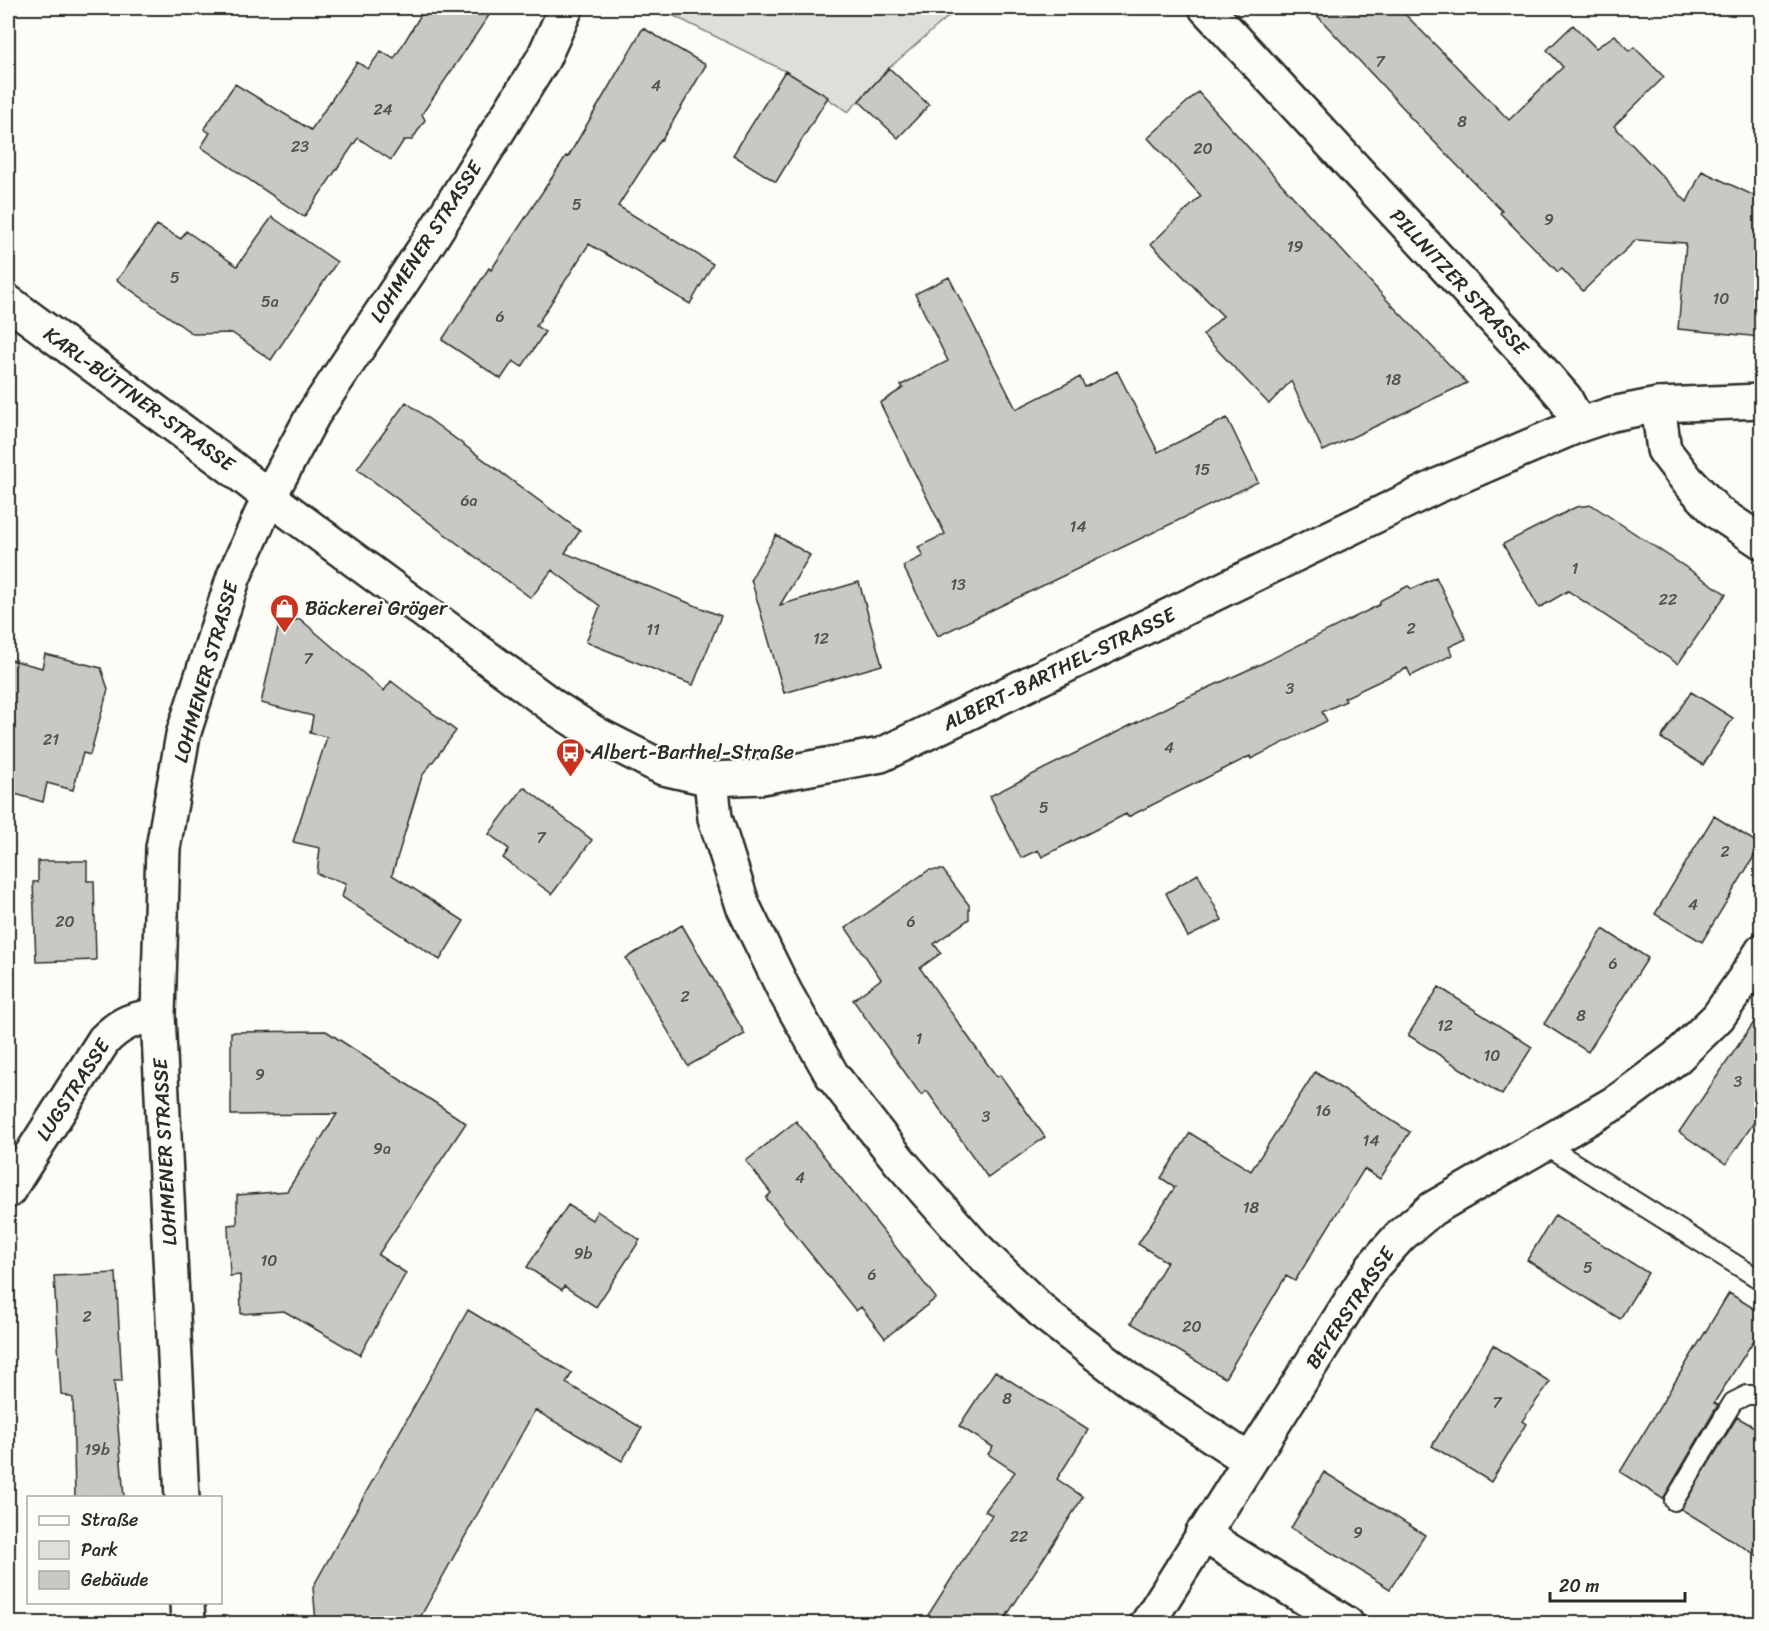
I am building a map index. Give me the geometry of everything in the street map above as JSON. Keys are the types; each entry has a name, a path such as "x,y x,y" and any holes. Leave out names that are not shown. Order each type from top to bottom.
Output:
{"street":[{"name":"LOHMENER STRASSE","path":"182,1496 158,1015 163,848 183,735 234,576 269,497 313,415 430,240 543,59 566,8"},
{"name":"PILLNITZER STRASSE","path":"1206,8 1532,360 1565,398 1579,425"},
{"name":"KARL-BÜTTNER-STRASSE","path":"8,302 269,497"},
{"path":"1579,425 1612,414 1658,405 1761,401"},
{"path":"1658,405 1664,450 1717,512 1761,542"},
{"name":"ALBERT-BARTHEL-STRASSE","path":"269,497 525,687 596,734 663,768 711,779 762,777 881,755 1437,486 1579,425"},
{"path":"711,779 715,818 743,906 781,983 832,1075 900,1162 974,1246 1047,1316 1140,1388 1250,1461"},
{"name":"BEYERSTRASSE","path":"1147,1623 1373,1266 1401,1235 1432,1209 1618,1101 1676,1058 1718,1017 1761,951"},
{"name":"LUGSTRASSE","path":"8,1191 104,1040 117,1027 131,1020 158,1015"},
{"path":"1202,1534 1347,1623"},
{"path":"187,1604 188,1623"}],"lane":[{"path":"1544,1144 1761,1281"},
{"path":"1674,1501 1733,1402 1747,1395 1761,1395"}],"green space":[{"path":"658,8 958,8 889,68 848,112 785,71"}],"building":[{"path":"425,8 494,8 422,114 425,120 412,140 404,140 391,160 358,138 304,217 201,147 210,133 204,129 235,84 311,130 357,62 368,69 381,51 394,59"},
{"path":"1310,8 1399,8 1509,120 1563,67 1547,50 1573,25 1596,48 1615,35 1629,51 1634,47 1664,77 1614,126 1687,202 1702,171 1761,199 1761,337 1678,329 1686,243 1636,240 1583,291 1562,269 1558,272 1500,213 1502,211 1408,115"},
{"path":"643,28 706,65 662,140 618,206 713,264 690,304 589,244 536,326 545,332 522,367 513,361 501,379 442,340 566,156 568,157"},
{"path":"889,68 929,105 898,138 859,101"},
{"path":"785,71 828,97 776,182 733,155"},
{"path":"1198,92 1386,299 1467,383 1323,451 1291,381 1269,404 1203,335 1223,316 1151,244 1201,196 1148,138"},
{"path":"272,217 337,262 271,360 232,333 193,334 117,280 157,225 181,239 186,231 237,266"},
{"path":"949,277 1016,409 1080,377 1085,387 1117,371 1158,452 1227,418 1258,482 938,636 903,566 923,556 918,547 945,534 880,403 903,388 901,385 948,361 915,294"},
{"path":"406,402 580,531 565,553 721,616 693,685 586,642 600,606 552,570 531,598 357,469"},
{"path":"1592,505 1726,594 1678,664 1568,591 1539,608 1503,544 1576,507"},
{"path":"776,535 810,555 780,605 859,582 882,665 784,693 751,579"},
{"path":"1436,577 1466,639 1449,647 1452,655 1411,676 1407,668 1344,698 1346,701 1322,712 1327,721 1251,759 1250,756 1128,817 1126,814 1042,857 1038,850 1021,858 990,796 1177,702 1261,664 1379,605 1381,600 1408,586 1412,589"},
{"path":"300,619 384,691 391,681 456,731 422,776 392,875 464,921 440,960 342,897 346,883 317,874 320,848 293,842 327,737 310,733 313,716 261,703 279,624"},
{"path":"45,654 101,668 108,689 90,755 83,753 73,790 47,783 43,802 8,792 8,659 42,668"},
{"path":"1691,692 1733,718 1703,765 1661,738"},
{"path":"524,787 592,840 552,894 503,858 509,849 489,834"},
{"path":"1714,816 1761,845 1702,942 1655,914"},
{"path":"38,861 87,861 87,881 94,881 96,960 36,962 33,882 38,882"},
{"path":"929,870 943,870 969,905 969,919 934,944 941,953 920,968 997,1077 1000,1075 1045,1137 988,1178 927,1091 921,1095 853,1000 881,979 846,928"},
{"path":"1198,874 1222,920 1188,937 1166,893"},
{"path":"682,925 745,1034 688,1066 626,958"},
{"path":"1603,929 1648,958 1588,1052 1544,1024"},
{"path":"1439,987 1532,1047 1502,1095 1408,1035"},
{"path":"1761,1012 1761,1112 1726,1164 1679,1132"},
{"path":"326,1031 466,1123 378,1255 406,1273 360,1355 284,1311 241,1314 240,1275 230,1276 228,1225 237,1224 237,1195 287,1191 337,1114 231,1115 231,1032"},
{"path":"1315,1072 1410,1132 1380,1179 1364,1169 1295,1281 1286,1276 1225,1378 1131,1323 1167,1262 1138,1244 1175,1187 1161,1178 1190,1133 1251,1171"},
{"path":"796,1121 936,1298 885,1338 861,1307 856,1311 766,1198 771,1193 746,1161"},
{"path":"568,1205 592,1220 597,1211 640,1240 596,1307 564,1286 562,1290 527,1267"},
{"path":"1555,1215 1648,1273 1620,1319 1527,1260"},
{"path":"116,1273 122,1381 114,1381 124,1496 75,1496 73,1398 61,1394 54,1276"},
{"path":"1729,1293 1761,1313 1761,1329 1714,1403 1718,1405 1663,1499 1620,1472"},
{"path":"468,1310 572,1373 566,1383 642,1428 622,1461 535,1410 417,1623 316,1623 313,1587"},
{"path":"1493,1345 1550,1382 1522,1421 1526,1424 1491,1482 1432,1446"},
{"path":"995,1371 1088,1430 1057,1479 1083,1497 1002,1623 923,1623 992,1515 985,1511 1015,1472 988,1454 993,1447 959,1426"},
{"path":"1737,1417 1761,1431 1761,1558 1681,1509"},
{"path":"1324,1472 1425,1535 1390,1589 1291,1528"}],"place":[{"name":"Bäckerei Gröger","path":"284,634"},
{"name":"Albert-Barthel-Straße","path":"570,778"}]}
